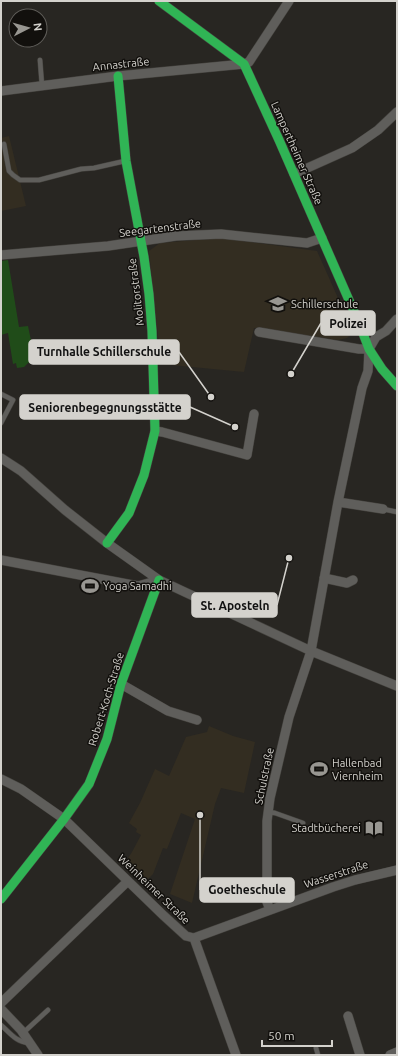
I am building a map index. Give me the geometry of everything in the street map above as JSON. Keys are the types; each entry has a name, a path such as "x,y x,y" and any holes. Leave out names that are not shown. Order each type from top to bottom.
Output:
{"street":[{"name":"Lampertheimer Straße","path":"159,1 244,64 294,174 369,349 382,369 397,386"},
{"path":"244,64 249,62 289,1"},
{"name":"Annastraße","path":"1,91 118,76 244,64"},
{"name":"Molitorstraße","path":"107,543 129,513 144,475 154,431 152,331 145,264 126,161 118,76"},
{"path":"294,174 352,148 378,130 397,112"},
{"name":"Seegartenstraße","path":"1,255 108,246 176,236 221,234 307,243 322,238"},
{"path":"259,332 359,349 369,349 376,337 386,331 397,319"},
{"name":"Schulstraße","path":"270,910 267,902 268,812 270,798 289,717 310,651 338,502 362,388 368,371 369,349"},
{"path":"154,431 247,455 254,414"},
{"path":"1,458 21,471 65,510 107,543 159,580 310,651 397,686"},
{"path":"338,502 382,509"},
{"path":"1,560 138,586 159,580"},
{"path":"324,578 347,583 353,580"},
{"name":"Robert-Koch-Straße","path":"1,899 64,819 89,784 107,738 121,684 159,580"},
{"path":"121,684 168,710 197,720"},
{"name":"Weinheimer Straße","path":"2,782 21,789 64,819 186,936 194,938 236,1055"},
{"name":"Wasserstraße","path":"194,938 355,880 397,870"},
{"path":"1,1003 128,882"},
{"path":"1,1008 23,1033 38,1055"},
{"path":"348,1016 360,1055"},
{"path":"390,1055 397,1052"}],"lane":[{"path":"40,60 42,86"},
{"path":"4,144 9,171 13,176 20,180 39,180 81,169 94,168 126,161"},
{"path":"1,394 13,400 1,422"},
{"path":"382,509 397,512"},
{"path":"268,812 303,823"},
{"path":"23,1033 48,1010"},
{"path":"1,1025 16,1040 30,1043"},
{"path":"316,1048 318,1055"}],"shaded area":[{"path":"9,136 26,206 1,211 1,138"},
{"path":"220,238 317,251 351,327 352,331 350,335 347,338 338,340 254,328 244,372 161,364 149,251 160,243"},
{"path":"209,726 233,736 255,742 244,793 221,788 215,804 192,903 170,894 195,819 181,813 167,849 163,848 153,874 144,883 125,863 141,835 136,832 137,829 129,823 140,803 155,769 169,776 186,737 207,732"}],"green space":[{"path":"8,260 19,327 28,326 35,360 28,363 24,367 17,368 16,363 13,364 8,333 1,335 1,261"}],"traffic: fast":[{"path":"159,1 244,64 279,140 369,349 382,369 397,386"},
{"path":"107,543 129,513 144,475 155,431 152,331 149,294 144,257 126,161 118,76"},
{"path":"1,899 64,819 89,784 107,739 121,684 159,580"}],"place":[{"name":"Schillerschule","path":"278,304"},
{"name":"Polizei","path":"291,374"},
{"name":"Turnhalle Schillerschule","path":"211,397"},
{"name":"Seniorenbegegnungsstätte","path":"235,427"},
{"name":"St. Aposteln","path":"289,558"},
{"name":"Yoga Samadhi","path":"90,586"},
{"name":"Hallenbad Viernheim","path":"319,769"},
{"name":"Goetheschule","path":"200,815"},
{"name":"Stadtbücherei","path":"374,828"}]}
